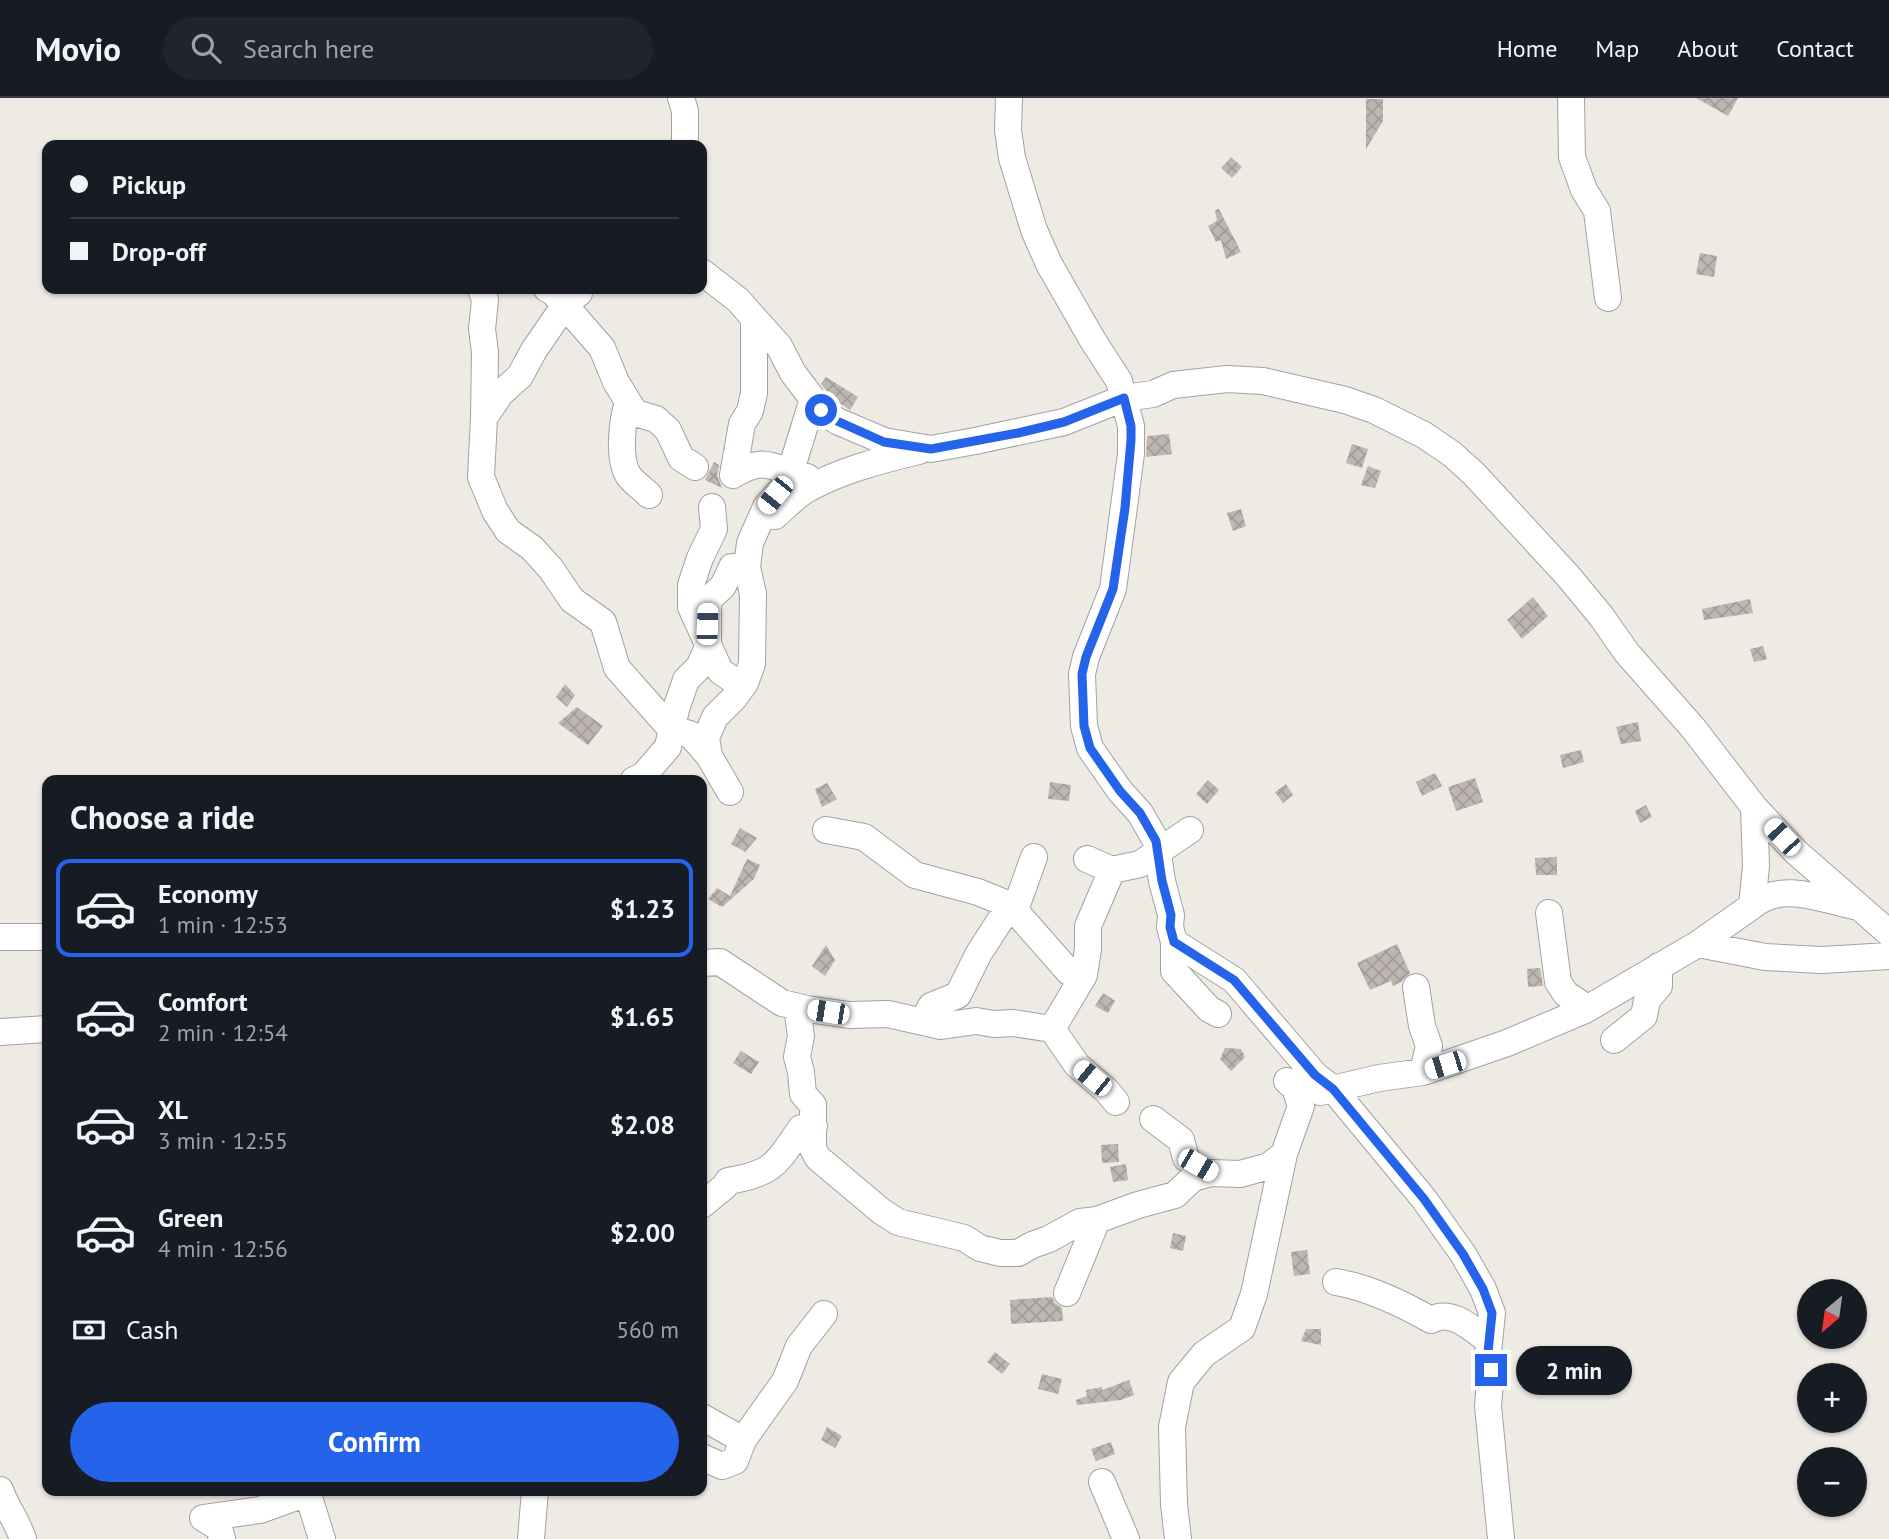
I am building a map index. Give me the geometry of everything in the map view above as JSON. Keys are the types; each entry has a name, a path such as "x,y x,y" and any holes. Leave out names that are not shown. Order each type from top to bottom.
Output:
{"street":[{"path":"681,98 686,120 685,140"},
{"path":"1009,98 1008,130 1012,158 1034,230 1049,264 1119,381 1131,426 1131,454 1113,589 1082,674 1084,726 1090,748 1120,791 1140,813 1156,841 1171,915 1170,927 1181,946 1189,973 1186,985 1209,1009 1218,1014"},
{"path":"1571,98 1572,157 1584,190 1597,211 1608,298"},
{"path":"707,276 738,300 779,346 793,373 829,415 852,429 884,442 931,449"},
{"path":"483,294 485,352 481,477 495,511 508,531 532,548 551,569 572,600 603,622 617,668 671,729 690,734 709,756 730,792"},
{"path":"484,418 500,393 520,376 564,296 603,348 616,382 635,413 656,419 668,430 681,458 695,467"},
{"path":"754,318 754,393 750,411 742,424 733,475 751,464 771,464 789,474 825,482"},
{"path":"644,775 668,747 687,680 699,667 708,648 708,600 723,586 732,567 748,555 769,521 803,492 894,457 1064,422 1124,398 1153,394 1173,385 1227,379 1263,381 1355,403 1384,414 1424,435 1474,474 1568,576 1627,653 1693,728 1755,807 1796,852 1889,933"},
{"path":"709,756 706,738 715,717 742,687 752,664 753,594 748,555 766,507 787,483 813,399"},
{"path":"628,403 623,419 623,460 628,475 649,495"},
{"path":"712,507 714,529 691,585 691,607 720,671 742,687"},
{"path":"1752,905 1756,866 1755,807"},
{"path":"826,830 864,837 915,875 978,892 1013,908 1069,972"},
{"path":"1087,859 1112,870 1140,864 1190,830"},
{"path":"923,1022 930,1006 958,995 979,953 1013,908 1034,857"},
{"path":"1052,1029 1084,975 1088,926 1112,870"},
{"path":"1178,1539 1174,1504 1172,1427 1181,1382 1204,1354 1242,1328 1254,1294 1283,1154 1301,1106 1292,1089 1333,1089 1379,1078 1423,1072 1507,1043 1587,1008 1698,944 1761,898 1782,892 1859,908"},
{"path":"1549,913 1558,982 1566,993 1587,1008"},
{"path":"0,937 42,937"},
{"path":"1698,944 1765,957 1822,960 1889,956"},
{"path":"1181,946 1234,980 1315,1075 1333,1089 1424,1199 1463,1254 1483,1289 1492,1313 1488,1352 1491,1370 1488,1406 1501,1539"},
{"path":"707,963 720,962 782,1003 797,1007 849,1015 888,1014 941,1026 976,1020 1052,1029 1077,1065 1116,1102"},
{"path":"1614,1040 1644,1016 1647,1000 1659,986 1660,966"},
{"path":"1416,986 1422,1026 1429,1046 1423,1072"},
{"path":"797,1007 801,1036 797,1057 803,1094 813,1105 813,1149 818,1158 898,1222 964,1238 980,1248 1000,1253 1018,1253 1049,1240 1080,1222 1097,1220 1175,1195 1193,1178 1211,1173 1240,1174 1269,1166 1283,1154"},
{"path":"0,1032 42,1028"},
{"path":"1153,1119 1181,1140 1174,1156 1211,1173"},
{"path":"765,1171 782,1158 801,1128 814,1126"},
{"path":"707,1201 728,1181 765,1171 793,1168 818,1158"},
{"path":"1067,1293 1097,1220"},
{"path":"1336,1282 1355,1286 1406,1306 1431,1320 1439,1315 1456,1318 1489,1341"},
{"path":"707,1459 722,1466 736,1461 743,1440 785,1381 799,1346 824,1314"},
{"path":"707,1420 743,1440"},
{"path":"1102,1482 1125,1539"},
{"path":"0,1490 4,1502 17,1521 23,1539"},
{"path":"222,1539 219,1528 203,1518 260,1510 297,1496"},
{"path":"308,1496 322,1539"},
{"path":"531,1539 535,1496"}],"building":[{"path":"1696,98 1738,98 1728,116"},
{"path":"1366,99 1383,99 1383,121 1366,149"},
{"path":"1231,157 1242,167 1232,178 1221,168"},
{"path":"1219,209 1241,252 1226,259 1221,240 1216,242 1208,226 1217,221 1215,210"},
{"path":"1700,253 1717,256 1714,277 1696,274"},
{"path":"826,377 858,397 850,410 832,398 821,384"},
{"path":"1169,434 1172,454 1146,457 1147,436"},
{"path":"1352,444 1368,449 1362,468 1346,463"},
{"path":"714,462 719,465 717,475 722,488 705,480"},
{"path":"1368,466 1381,471 1375,488 1361,485"},
{"path":"1241,509 1246,526 1233,531 1227,513"},
{"path":"1533,597 1548,616 1522,639 1507,620"},
{"path":"1750,599 1753,613 1704,620 1702,609"},
{"path":"1763,646 1767,659 1754,662 1750,649"},
{"path":"565,684 575,695 567,707 556,697"},
{"path":"577,707 603,726 588,745 558,723"},
{"path":"1638,722 1641,741 1621,744 1616,727"},
{"path":"1581,750 1584,762 1563,768 1560,755"},
{"path":"1435,773 1442,786 1422,796 1416,782"},
{"path":"1475,778 1483,802 1456,811 1448,787"},
{"path":"1208,780 1219,790 1207,804 1196,794"},
{"path":"1050,782 1071,785 1069,801 1048,799"},
{"path":"827,783 837,799 822,807 815,789"},
{"path":"1286,784 1293,795 1283,803 1275,792"},
{"path":"1646,805 1652,817 1640,823 1635,811"},
{"path":"740,828 757,838 745,852 731,844"},
{"path":"1557,857 1557,875 1536,875 1535,858"},
{"path":"747,859 760,865 754,879 722,907 708,899 717,888 730,896"},
{"path":"1397,944 1410,973 1393,986 1391,981 1370,990 1357,963"},
{"path":"826,945 835,960 825,976 812,966"},
{"path":"1540,968 1543,986 1528,987 1527,969"},
{"path":"1103,993 1115,1001 1108,1013 1095,1006"},
{"path":"1225,1048 1241,1049 1245,1057 1231,1071 1220,1059"},
{"path":"741,1051 759,1062 751,1074 733,1063"},
{"path":"1118,1144 1119,1162 1102,1163 1101,1145"},
{"path":"1126,1164 1128,1180 1113,1182 1110,1167"},
{"path":"1173,1233 1186,1236 1183,1251 1170,1248"},
{"path":"1307,1250 1310,1274 1294,1276 1291,1252"},
{"path":"1052,1297 1062,1308 1063,1321 1011,1324 1010,1300"},
{"path":"1306,1329 1321,1329 1321,1345 1301,1341"},
{"path":"995,1352 1010,1364 1002,1374 987,1362"},
{"path":"1042,1374 1062,1379 1058,1394 1038,1389"},
{"path":"1129,1380 1134,1395 1121,1400 1077,1405 1076,1400 1087,1396 1086,1390 1102,1387 1102,1390"},
{"path":"827,1427 842,1436 835,1448 821,1440"},
{"path":"1111,1442 1115,1454 1096,1461 1091,1449"}],"route":[{"path":"821,410 852,429 884,442 931,449 1064,422 1124,398 1131,426 1131,454 1113,589 1082,674 1084,726 1090,748 1120,791 1140,813 1156,841 1174,942 1234,980 1315,1075 1333,1089 1424,1199 1463,1254 1483,1289 1492,1313 1488,1352 1491,1370"}]}
